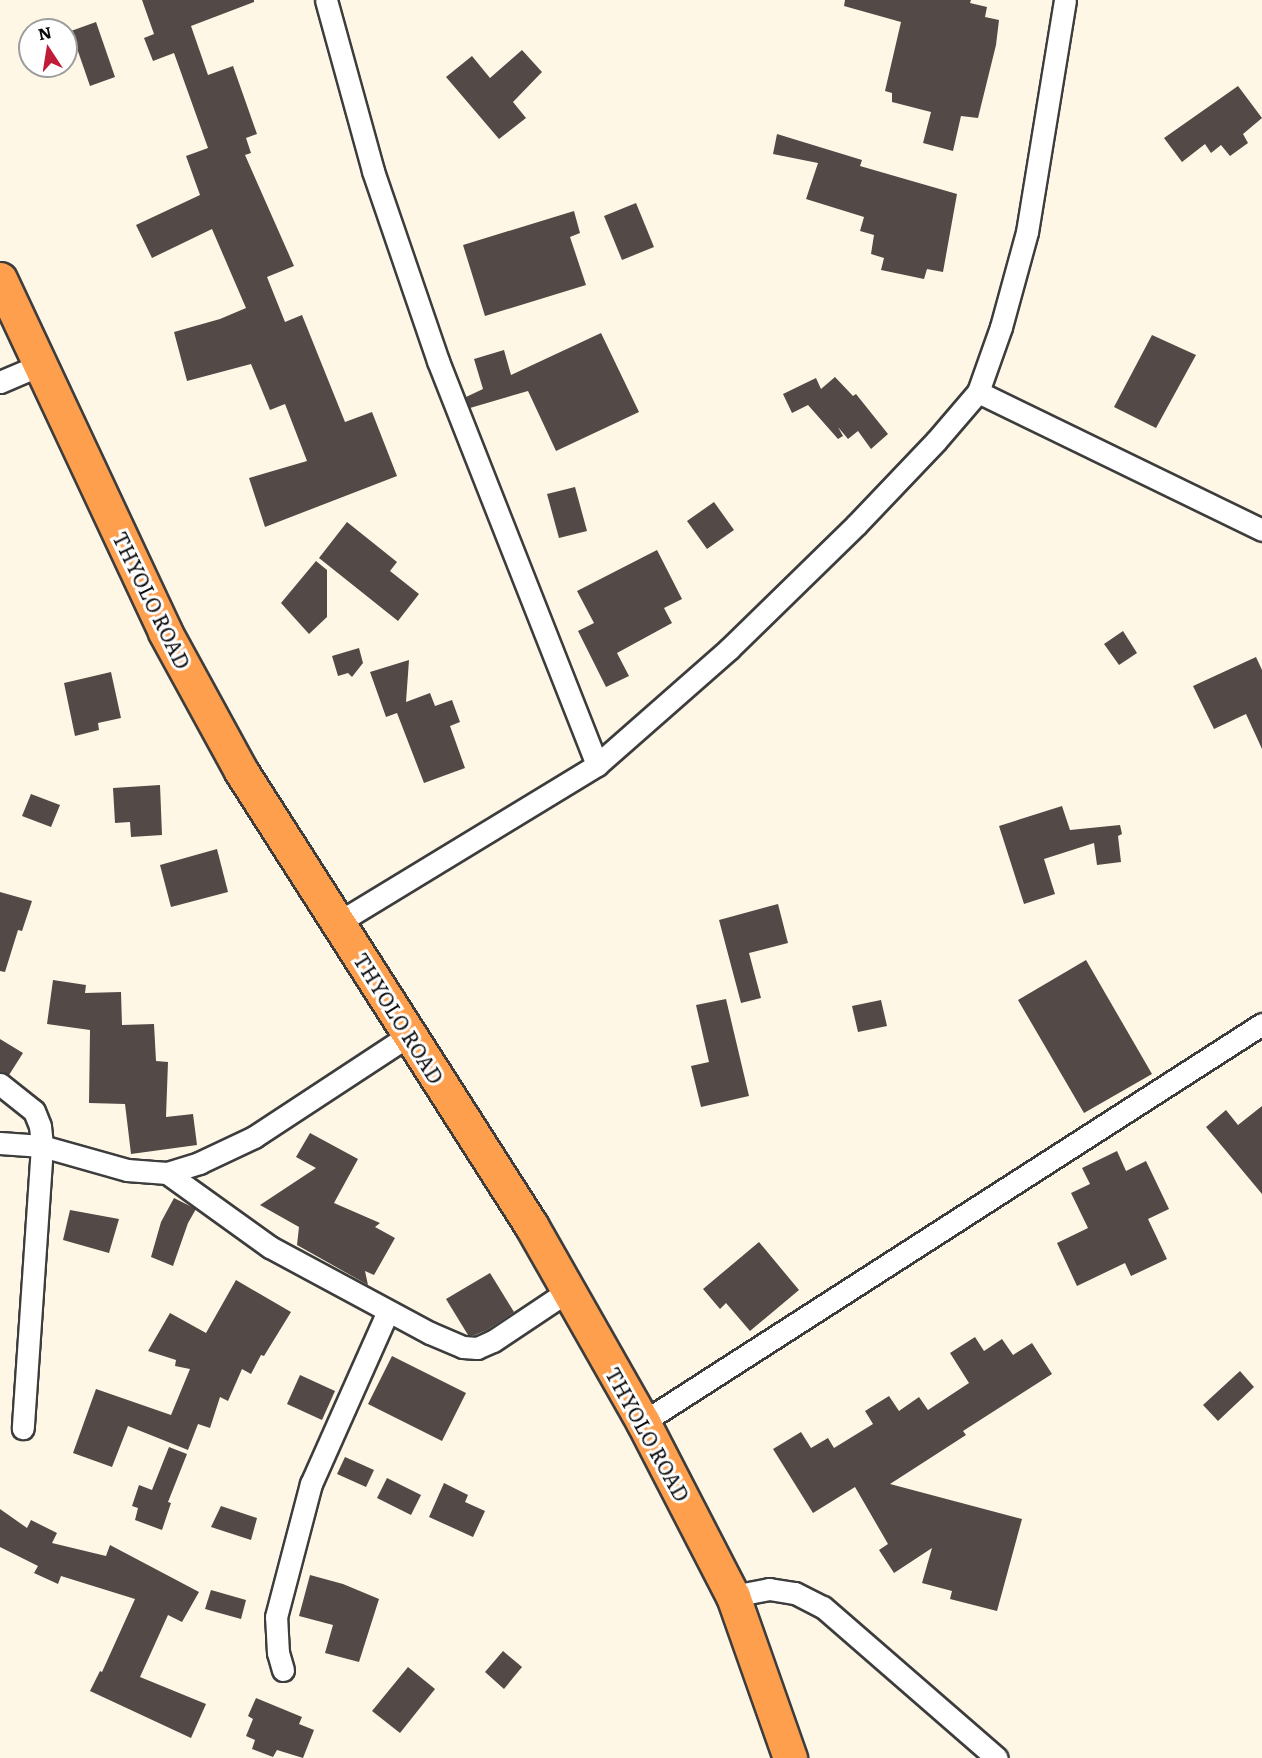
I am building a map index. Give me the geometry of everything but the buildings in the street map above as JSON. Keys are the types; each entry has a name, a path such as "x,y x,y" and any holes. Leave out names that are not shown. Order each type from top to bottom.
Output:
{"highway":[{"name":"THYOLO ROAD","path":"0,279 165,632 241,771 531,1225 643,1422 733,1596 790,1758"}],"street":[{"path":"326,0 373,171 438,361 597,765"},
{"path":"339,922 597,765 729,649 856,525 936,441 978,392 1001,327 1027,232 1065,0"},
{"path":"0,382 40,365"},
{"path":"978,392 1262,530"},
{"path":"643,1422 1262,1024"},
{"path":"0,1143 42,1146 127,1170 167,1173 199,1163 254,1137 409,1035"},
{"path":"0,1084 34,1111 40,1126 42,1146 23,1428"},
{"path":"167,1173 270,1247 388,1311 463,1347 477,1348 493,1341 568,1291"},
{"path":"283,1670 275,1634 276,1617 311,1484 332,1431 388,1311"},
{"path":"733,1596 770,1589 795,1593 823,1607 997,1758"}]}
